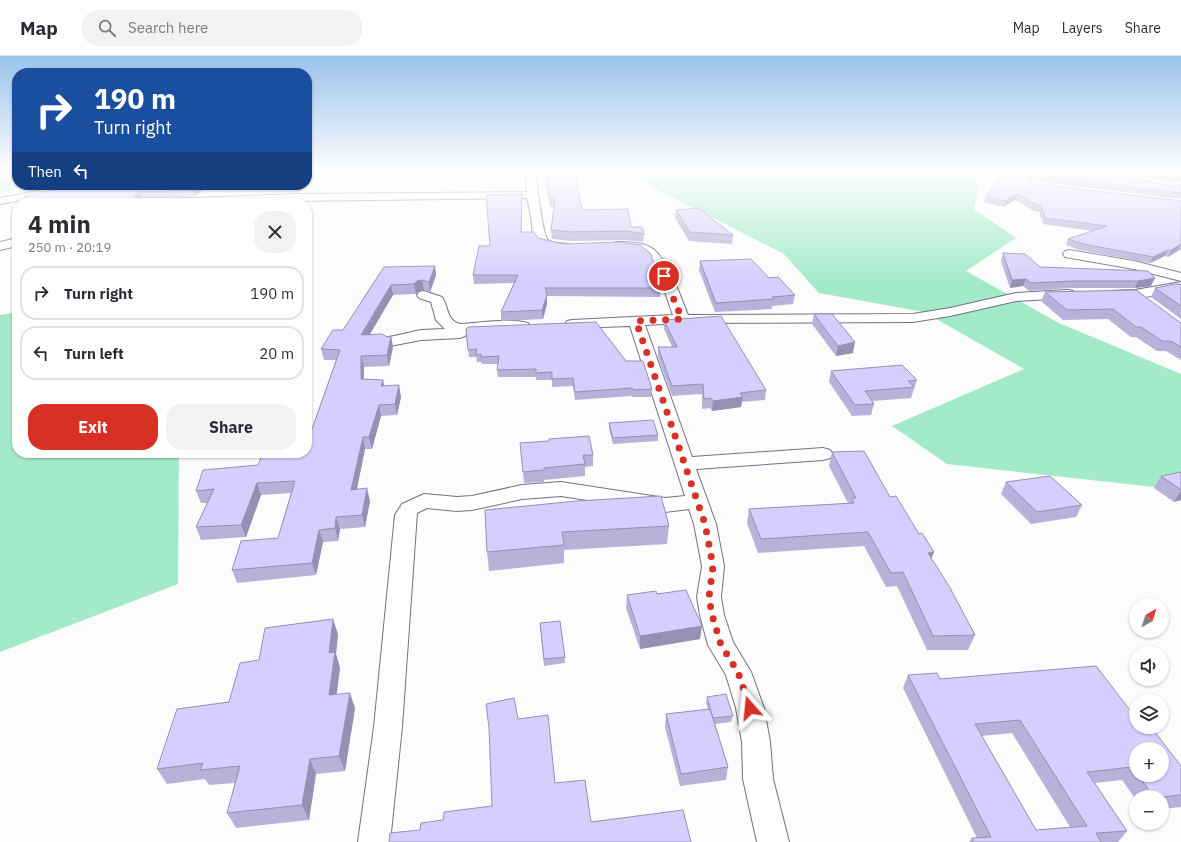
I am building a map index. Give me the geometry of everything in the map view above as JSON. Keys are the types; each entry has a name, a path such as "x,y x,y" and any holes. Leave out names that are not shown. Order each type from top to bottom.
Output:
{"street":[{"path":"536,209 538,216 539,236 543,242 554,246 576,247"},
{"path":"0,246 12,243"},
{"path":"606,246 636,246 651,252 658,262 682,319"},
{"path":"1069,254 1134,265 1181,277"},
{"path":"1099,294 1135,294 1181,286"},
{"path":"559,324 682,319 923,317 1029,295 1078,294"},
{"path":"1135,294 1152,307"},
{"path":"424,295 437,300 444,320 450,326 459,329 536,325"},
{"path":"636,321 686,464 705,524 713,566 709,597 712,615 721,645 738,672 750,708 756,742 758,778 773,842"},
{"path":"390,341 421,335 460,332 459,329"},
{"path":"686,464 823,454"},
{"path":"374,842 388,727 406,514 409,508 424,501 457,504 472,503 522,492 561,489 665,505 698,501"}],"green space":[{"path":"695,209 974,209 1016,238 966,271 1059,323 1181,374 1181,490 947,464 892,426 1024,369 924,312 819,293 784,254"},
{"path":"12,313 12,458 179,458 178,584 0,652 0,315"}],"building":[{"path":"487,209 522,209 521,232 534,232 538,238 563,244 620,242 640,245 651,254 661,288 545,288 547,295 542,310 501,312 518,275 473,275 479,246 490,246"},
{"path":"554,209 628,209 631,227 642,227 644,234 627,231 571,232 551,230"},
{"path":"699,209 733,235 690,232 676,210"},
{"path":"1042,209 1181,209 1181,244 1171,250 1153,257 1083,244 1068,239 1107,226 1045,218 1044,212 1042,212"},
{"path":"1003,253 1025,254 1040,267 1148,271 1155,278 1138,281 1031,283 1026,279 1012,280"},
{"path":"751,259 769,278 778,277 795,295 772,297 774,299 716,303 700,261"},
{"path":"435,266 429,282 422,280 417,281 414,284 391,285 361,335 382,334 387,337 391,336 387,355 361,356 361,379 383,380 381,386 399,385 395,404 379,405 369,437 363,437 351,490 367,488 362,515 336,517 335,528 319,530 312,563 232,570 241,541 278,538 295,481 257,483 241,525 196,527 214,489 196,491 203,470 258,465 261,458 312,458 312,429 340,350 321,349 333,330 343,330 384,267"},
{"path":"1181,284 1181,306 1155,288"},
{"path":"1136,290 1181,323 1181,347 1171,341 1162,341 1141,327 1136,327 1113,309 1067,310 1045,292"},
{"path":"814,314 832,314 855,342 838,346"},
{"path":"721,316 766,390 740,393 743,397 713,401 711,398 704,399 703,384 672,386 658,347 677,347 664,320"},
{"path":"596,322 626,361 643,361 652,389 633,390 632,388 575,392 573,378 552,379 552,372 536,373 536,369 497,370 499,356 481,357 481,354 476,355 477,349 468,350 466,329 468,327"},
{"path":"902,365 917,380 908,381 914,387 865,391 874,404 855,405 831,371"},
{"path":"653,420 658,435 613,438 609,423"},
{"path":"589,436 593,455 583,455 585,464 544,468 544,470 523,472 520,443"},
{"path":"864,451 890,497 896,496 919,534 922,533 934,552 928,553 949,586 975,635 933,636 903,572 891,573 868,532 761,539 749,509 854,503 852,498 856,498 832,452"},
{"path":"1181,472 1181,490 1161,476"},
{"path":"1050,476 1082,505 1037,512 1006,482"},
{"path":"661,496 669,526 562,532 564,545 487,552 485,510 577,501"},
{"path":"686,590 702,626 640,636 627,595 656,591 657,594"},
{"path":"333,619 329,653 335,652 329,695 350,693 339,756 310,759 302,805 227,813 240,766 200,770 203,763 157,769 177,709 229,702 240,663 259,660 265,628"},
{"path":"560,621 565,657 544,659 540,623"},
{"path":"1096,666 1129,709 1129,734 1156,734 1163,742 1129,742 1129,767 1087,772 1127,831 1096,833 1101,842 973,842 972,838 991,837 908,675 937,673 940,679","holes":["1020,720 1087,826 1036,830 975,724"]},
{"path":"726,694 733,716 713,718 707,697"},
{"path":"514,698 518,719 548,715 555,783 585,780 591,822 683,810 691,842 389,842 390,833 420,830 421,823 443,820 444,812 492,806 489,728 486,704"},
{"path":"710,709 728,767 681,774 666,714"},
{"path":"1169,750 1181,766 1181,795 1169,796 1169,790 1149,790 1143,782 1169,782"}],"route":[{"path":"664,276 682,319 636,321 686,464 705,524 713,566 709,597 712,615 721,645 738,672 750,708"}]}
